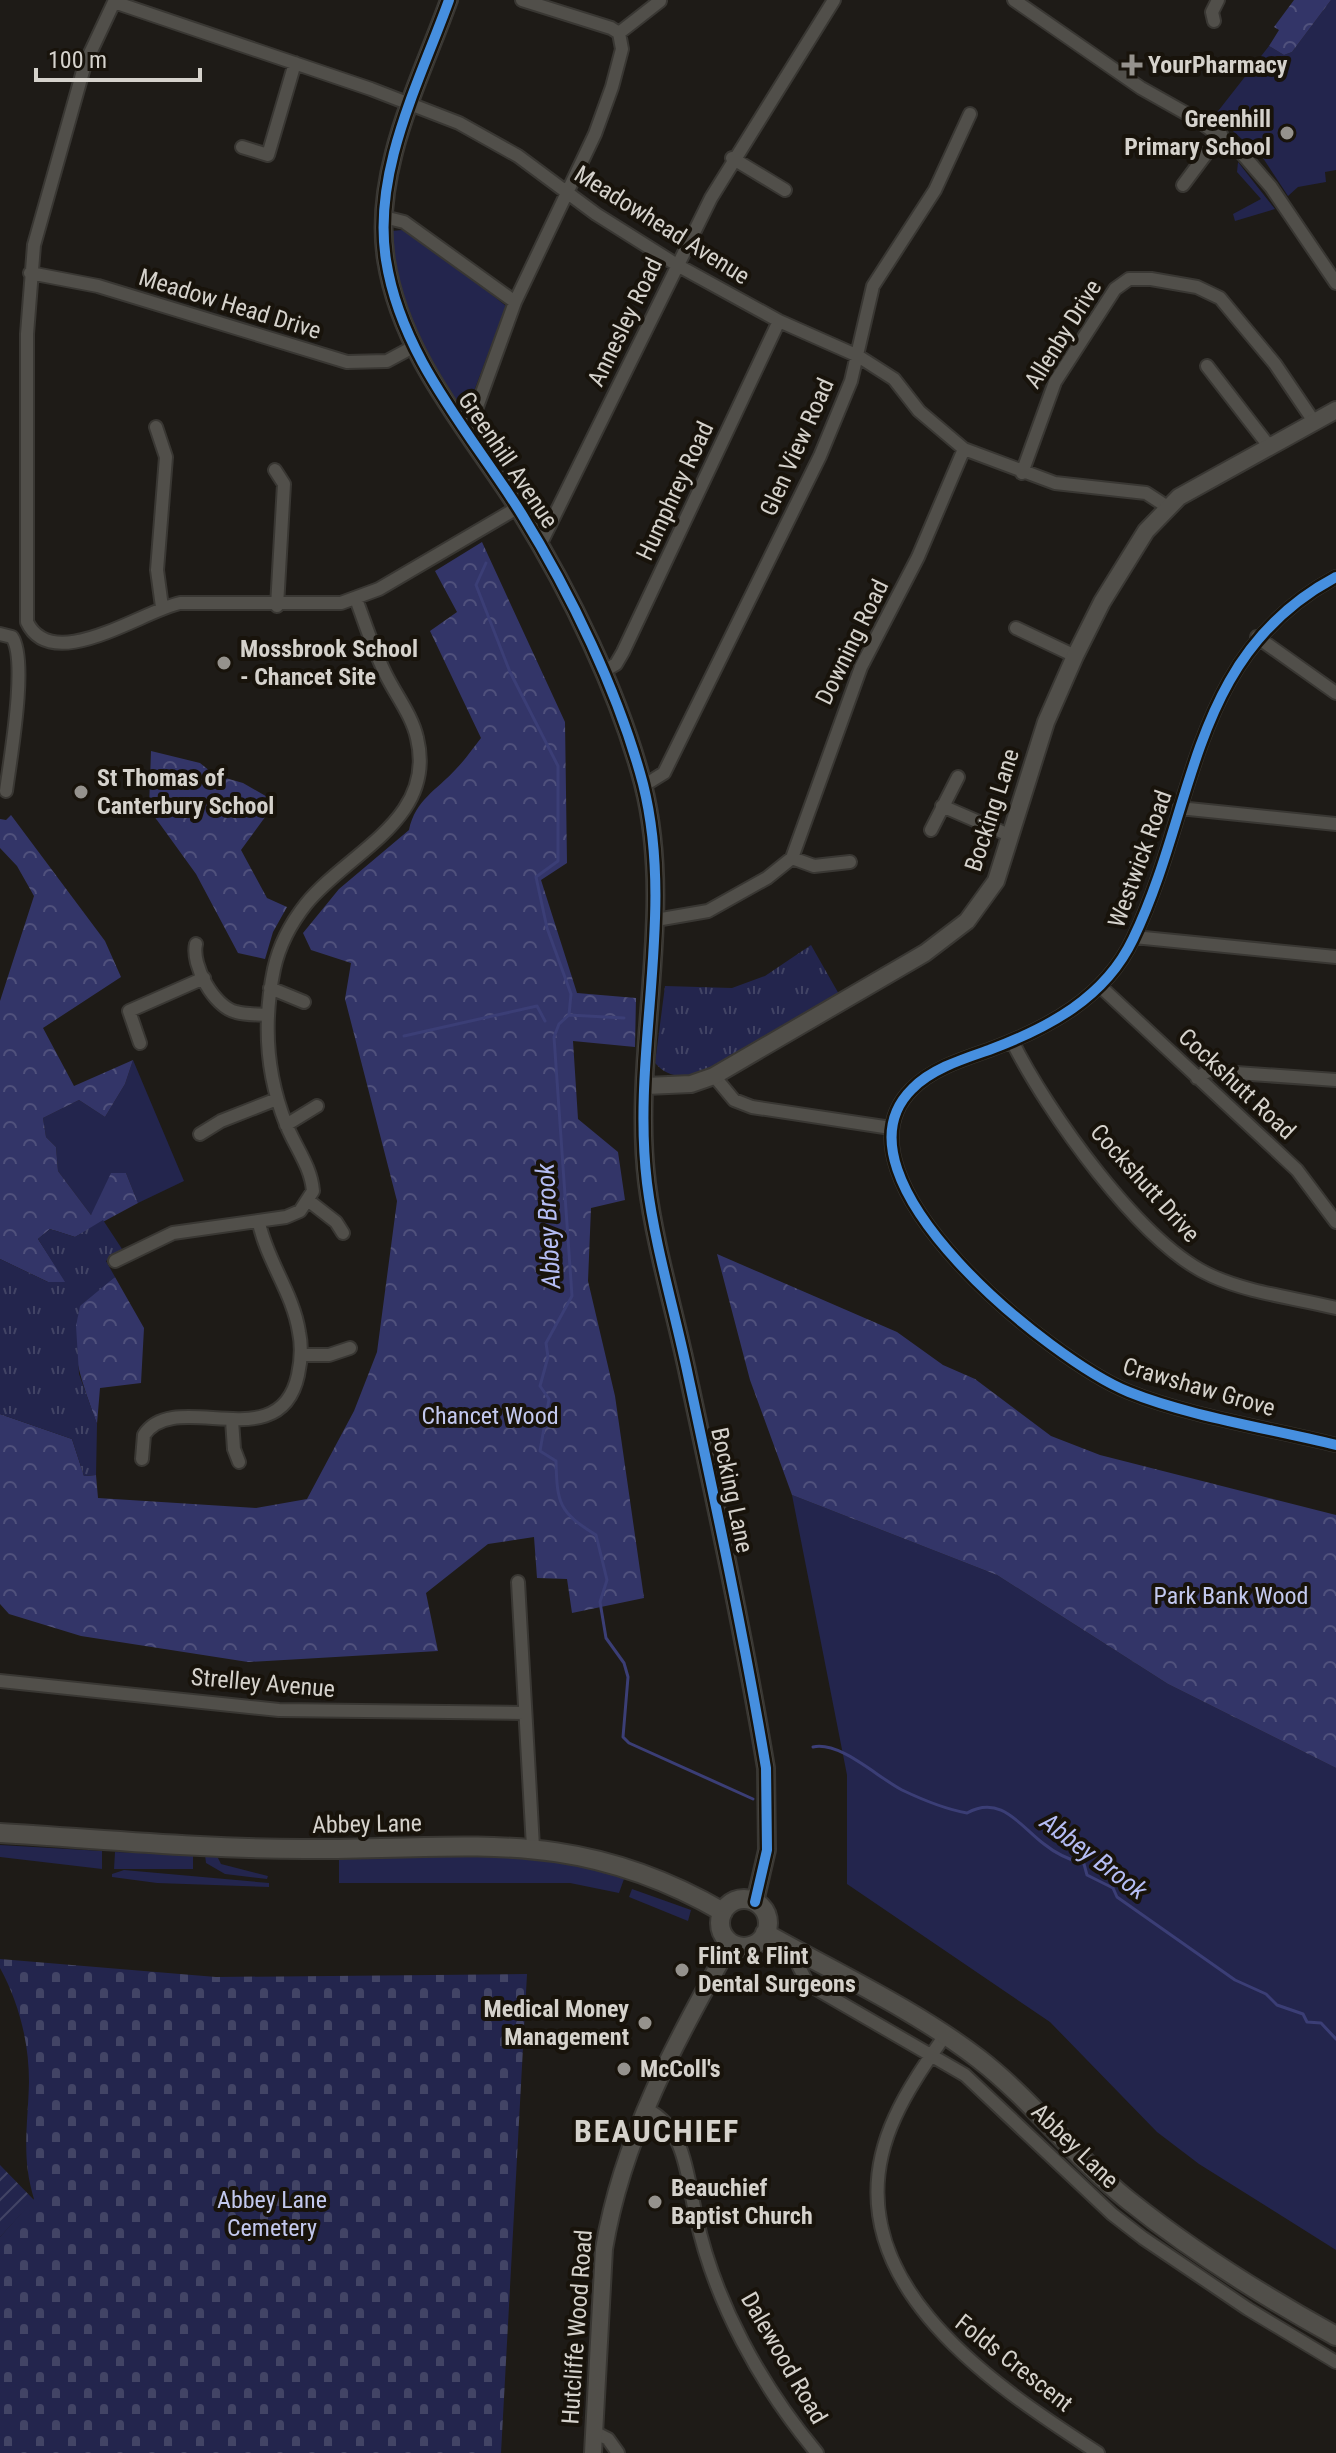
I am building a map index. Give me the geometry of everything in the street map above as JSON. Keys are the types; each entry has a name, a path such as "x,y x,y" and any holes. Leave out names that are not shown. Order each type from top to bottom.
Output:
{"main road":[{"name":"Abbey Lane","path":"0,1833 282,1849 533,1847 621,1864 670,1884 723,1912"},
{"path":"736,1901 755,1902 766,1915 765,1933 749,1946 731,1943 721,1929 723,1912 736,1901"},
{"name":"Abbey Lane","path":"765,1933 946,2034 1007,2082 1088,2165 1128,2200 1246,2281 1336,2336"}],"street":[{"name":"Greenhill Avenue","path":"449,0 397,142 384,217 392,288 415,346 463,429 540,545 623,722 643,786 655,870 656,920 646,1086"},
{"path":"522,0 600,23 619,33"},
{"name":"Annesley Road","path":"540,545 732,158 834,0"},
{"path":"1014,0 1141,88 1221,134 1271,187 1336,283"},
{"path":"1214,21 1212,12 1218,0"},
{"name":"Meadowhead Avenue","path":"115,1 411,103 486,137 677,265 779,321 858,356 894,379 919,411 964,449 1022,473 1091,489 1146,493 1166,506"},
{"path":"115,1 75,93 43,205 30,273 27,334 27,622 39,638 72,643 104,634 162,607 211,602 328,606 356,599 517,508"},
{"path":"619,33 660,1"},
{"path":"463,429 481,399 515,302 568,194 612,87 622,49 619,33"},
{"path":"242,147 268,155 295,63"},
{"name":"Glen View Road","path":"643,786 664,773 820,456 858,356 873,286 935,190 970,114"},
{"path":"1183,185 1221,134"},
{"path":"732,158 785,190"},
{"path":"384,217 404,222 515,302"},
{"name":"Meadow Head Drive","path":"30,273 98,286 347,362 387,361 415,346"},
{"name":"Allenby Drive","path":"1022,473 1055,382 1115,289 1129,279 1187,285 1220,298 1275,364 1315,423"},
{"name":"Humphrey Road","path":"602,672 616,664 623,652 779,321"},
{"path":"1207,366 1269,446"},
{"name":"Bocking Lane","path":"755,1902 767,1850 766,1768 648,1186 646,1086 691,1084 714,1076 949,937 983,903 996,881 1046,722 1075,656 1127,559 1166,506 1336,410"},
{"path":"156,427 166,457 157,570 162,607"},
{"name":"Downing Road","path":"792,858 861,667 918,557 964,449"},
{"path":"275,470 284,484 277,606"},
{"name":"Westwick Road","path":"891,1128 900,1105 925,1078 1061,1017 1101,987 1134,937 1226,685 1257,637 1293,604 1336,577"},
{"path":"115,1261 173,1233 203,1226 259,1223 300,1211 309,1201 312,1182 286,1125 270,1073 270,988 282,943 306,904 392,825 407,807 420,771 417,737 383,670 356,599"},
{"path":"1016,628 1075,656"},
{"path":"0,634 15,641 18,649 17,695 6,791"},
{"path":"1257,637 1336,693"},
{"path":"931,830 958,777"},
{"path":"942,806 1009,835"},
{"path":"1179,808 1336,824"},
{"path":"656,920 708,911 767,878 792,858 814,866 850,862"},
{"path":"1134,937 1336,957"},
{"path":"196,944 195,957 204,978 227,1009 268,1015"},
{"path":"140,1043 129,1020 129,1011 204,978"},
{"name":"Cockshutt Road","path":"1101,987 1297,1170 1336,1222"},
{"path":"270,988 304,1002"},
{"name":"Cockshutt Drive","path":"1012,1041 1047,1101 1098,1170 1153,1231 1188,1263 1224,1281 1336,1308"},
{"path":"1197,1078 1208,1071 1336,1080"},
{"path":"714,1076 734,1100 752,1107 891,1128"},
{"path":"200,1134 221,1121 277,1099"},
{"path":"286,1125 317,1106"},
{"name":"Crawshaw Grove","path":"891,1128 890,1144 897,1168 928,1222 986,1292 1048,1344 1130,1392 1336,1445"},
{"path":"309,1201 336,1222 343,1233"},
{"path":"142,1459 144,1435 158,1421 232,1420 266,1415 285,1404 296,1383 301,1355 293,1308 264,1246 259,1223"},
{"path":"301,1355 329,1355 350,1348"},
{"path":"232,1420 234,1449 239,1462"},
{"path":"518,1582 533,1847"},
{"name":"Strelley Avenue","path":"0,1681 279,1710 524,1713"},
{"name":"Hutcliffe Wood Road","path":"593,2453 605,2242 621,2177 666,2064 731,1943"},
{"name":"Abbey Lane","path":"803,1954 799,1967 808,1984 932,2054 989,2096 1112,2214 1143,2238 1248,2309 1336,2362"},
{"name":"Folds Crescent","path":"946,2034 894,2118 885,2146 879,2203 893,2259 921,2312 963,2356 1098,2453"},
{"name":"Dalewood Road","path":"648,2110 670,2125 678,2141 698,2229 729,2314 770,2387 817,2453"},
{"path":"594,2432 608,2439 618,2453"}],"green space":[{"path":"1294,0 1331,0 1292,52 1284,55 1269,46 1279,30 1274,27"},
{"name":"Greenhill Primary School","path":"1331,0 1336,0 1336,170 1325,172 1326,182 1298,187 1288,196 1263,158 1215,115 1269,46 1284,55 1292,52"},
{"path":"1238,162 1275,209 1235,221 1233,214 1261,199 1237,172"},
{"path":"402,230 428,244 506,306 465,415 440,381 402,297 390,247 392,231"},
{"name":"Chancet Wood","path":"482,542 565,722 567,863 541,880 577,993 636,998 635,1047 573,1041 578,1119 618,1152 625,1200 591,1208 588,1281 615,1396 644,1598 572,1613 567,1579 537,1578 534,1537 488,1544 426,1593 438,1651 248,1662 81,1636 9,1614 0,1604 0,1414 72,1439 84,1476 96,1475 98,1498 256,1508 307,1499 354,1411 377,1352 397,1201 345,999 351,963 311,950 303,933 339,889 409,830 421,803 481,738 430,631 457,612 435,571"},
{"path":"151,751 200,763 215,775 243,783 276,802 241,850 267,898 287,907 273,932 265,959 238,953 196,874 149,809"},
{"path":"11,815 105,941 121,977 43,1028 74,1086 133,1060 125,1084 105,1117 79,1100 43,1118 46,1137 56,1147 58,1171 91,1215 111,1173 126,1173 138,1203 75,1237 50,1229 38,1239 66,1282 48,1282 0,1259 0,1001 34,896 17,866 0,848 0,819 6,820"},
{"path":"811,945 840,996 762,1044 698,1074 678,1076 655,1063 665,986 732,988 765,976"},
{"path":"133,1060 184,1181 138,1203 126,1173 91,1215 58,1171 56,1147 46,1137 43,1118 79,1100 105,1117 125,1084"},
{"path":"103,1220 122,1249 106,1261 115,1277 80,1306 76,1326 79,1374 97,1424 96,1475 84,1476 72,1439 0,1414 0,1259 48,1282 65,1282 38,1239 50,1229 75,1237"},
{"name":"Park Bank Wood","path":"717,1254 897,1332 943,1365 975,1379 1051,1436 1100,1455 1336,1515 1336,1768 1168,1684 997,1575 792,1495 750,1380"},
{"path":"115,1277 144,1328 141,1383 100,1388 97,1424 78,1365 75,1318 87,1297"},
{"path":"792,1495 997,1575 1168,1684 1336,1768 1336,2250 1199,2164 1157,2132 1050,2022 847,1884 847,1775"},
{"path":"0,1845 102,1851 102,1869 0,1857"},
{"path":"115,1852 193,1855 193,1869 114,1869"},
{"path":"486,1854 569,1861 624,1879 619,1893 570,1883 339,1883 339,1858"},
{"path":"205,1855 217,1856 221,1864 268,1876 267,1879 225,1874 206,1863"},
{"path":"124,1870 269,1883 269,1887 157,1883 112,1877 112,1874"},
{"path":"632,1889 691,1910 688,1921 629,1897"},
{"name":"Abbey Lane Cemetery","path":"0,1959 216,1977 527,1974 501,2453 0,2453 0,2237 34,2199 26,2155 27,2052 18,2009 0,1968"},
{"path":"0,2165 34,2200 0,2237"}],"waterway":[{"name":"Abbey Brook","path":"486,563 476,585 510,672 558,766 558,861 536,877 547,928 571,994 569,1015 559,1024 554,1037 572,1296 546,1343 548,1357 540,1386 549,1399 540,1451 556,1461 557,1487 562,1506 574,1520 596,1535 607,1580 600,1602 606,1638 624,1663 628,1677 623,1737 629,1743 753,1799"},
{"path":"404,1036 537,1006 545,1021"},
{"path":"569,1015 624,1018"},
{"name":"Abbey Brook","path":"813,1747 835,1749 902,1790 942,1807 967,1813 990,1807 1009,1815 1053,1850 1084,1864 1087,1875 1113,1888 1117,1897 1235,1980 1266,1994 1277,2005 1303,2014 1307,2022 1321,2023 1336,2039"}],"cycle path":[{"path":"449,0 401,127 392,160 383,227 386,260 406,329 422,361 521,513 575,609 621,714 643,784 652,833 655,883 655,933 644,1083 647,1183 729,1571 766,1768 767,1850 755,1902"},
{"path":"1336,577 1288,610 1251,648 1224,691 1203,738 1154,889 1133,939 1107,978 1091,994 1053,1021 928,1076 912,1089 892,1126 897,1170 921,1216 959,1263 1051,1345 1094,1374 1152,1401 1336,1445"}],"place":[{"name":"YourPharmacy","path":"1132,65"},
{"name":"Greenhill Primary School","path":"1287,133"},
{"name":"Mossbrook School - Chancet Site","path":"224,663"},
{"name":"St Thomas of Canterbury School","path":"81,792"},
{"name":"Flint & Flint Dental Surgeons","path":"682,1970"},
{"name":"Medical Money Management","path":"645,2023"},
{"name":"McColl's","path":"624,2069"},
{"name":"Beauchief Baptist Church","path":"655,2202"}],"district":[{"name":"BEAUCHIEF","path":"657,2131"}]}
